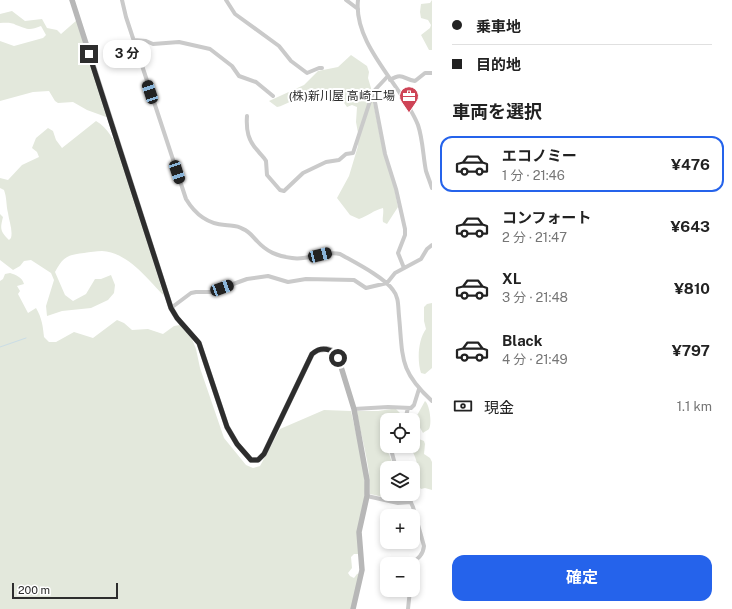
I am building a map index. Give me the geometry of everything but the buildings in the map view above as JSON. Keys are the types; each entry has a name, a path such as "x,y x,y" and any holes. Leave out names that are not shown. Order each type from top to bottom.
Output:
{"street":[{"path":"72,0 171,308 177,318 199,343 227,427 237,444 251,460 258,460 264,454 310,357 318,350 327,349 331,350 338,358 354,409 368,480 367,496 359,532 362,570 353,609"},
{"path":"122,0 186,199 195,212 208,221 216,224 242,228 264,248 274,254 301,259 334,252 340,254 387,283 392,288 398,300 403,361 408,373 419,389 432,401"},
{"path":"226,0 235,14 279,46 291,61 303,70 309,73 322,68"},
{"path":"346,0 358,9"},
{"path":"358,0 360,20 367,40 389,78 408,104 418,126 426,171 432,188"},
{"path":"134,40 146,41 153,44 179,42 210,49 232,66 240,76 256,82 272,96"},
{"path":"247,116 246,126 248,135 257,151 266,161 267,175 280,190 284,191 287,190 303,173 326,162 339,160 346,154 354,153 373,92 389,78 403,76 415,81 425,73 432,73"},
{"path":"373,92 385,154 396,189 405,232 398,253 404,268"},
{"path":"171,308 191,293 211,292 247,279 268,276 288,282 306,279 354,280 366,288 387,283 396,273 422,258 427,249 432,245"},
{"path":"354,409 388,407 408,408 414,405 419,389"},
{"path":"407,413 408,408"},
{"path":"367,496 398,504 411,502 424,548 420,557"},
{"path":"408,609 409,597"}],"shaded area":[{"path":"432,0 432,50 429,50 421,35 430,28 431,25 428,20 421,18 420,12 421,4 430,3"},
{"path":"12,11 25,21 42,19 47,28 57,30 61,34 77,20 109,118 87,110 73,102 58,103 49,91 33,92 0,101 0,41 14,46 43,38 46,35 41,26 34,29 28,29 12,23 0,23 0,14"},
{"path":"351,55 367,66 369,72 368,78 383,151 393,182 398,207 387,224 383,222 383,208 359,219 350,215 337,198 349,176 358,146 356,122 357,107 352,105 347,107 339,97 330,91 325,90 315,93 309,98 305,97 297,99 277,107 269,101 304,85 318,71 338,67"},
{"path":"96,121 107,130 119,151 164,296 144,275 120,256 102,251 78,254 69,256 63,260 55,272 65,295 73,301 86,294 95,279 101,279 111,275 115,285 114,293 108,300 91,308 62,311 47,316 46,306 54,280 51,273 31,260 24,261 20,266 13,270 0,260 0,214 3,217 1,224 2,230 9,240 12,232 5,193 4,190 0,188 0,178 8,180 22,165 39,157 37,152 32,148 36,138 48,128 53,131 56,140 62,148"},
{"path":"10,273 22,280 24,284 17,286 20,291 18,294 28,313 36,308 43,326 44,337 49,342 56,342 74,332 93,338 117,320 124,323 132,330 148,329 163,334 174,326 180,325 192,339 196,349 200,368 224,438 246,465 253,468 260,466 280,429 324,410 351,411 364,469 365,492 359,554 354,554 351,557 352,568 348,573 354,578 360,573 351,609 0,609 0,281 3,279 5,274"},
{"path":"432,303 432,368 425,374 421,373 419,350 421,339 426,329 424,321 424,307 427,304"},
{"path":"425,401 427,403 430,415 430,427 423,433 420,428 420,413 418,413"},
{"path":"396,409 400,413 380,413 380,453 388,453 392,461 380,461 380,496 370,494 369,473 357,411"},
{"path":"420,439 424,441 425,444 424,454 430,458 432,462 432,490 420,488 420,461 416,460 414,453 420,453"}],"waterway":[{"path":"0,347 26,338"}],"place":[{"name":"(株)新川屋 高崎工場","path":"409,113"}],"route":[{"path":"89,54 171,308 177,318 199,343 227,427 237,444 251,460 258,460 264,454 312,354 321,349 327,349 336,354 338,358"}]}
